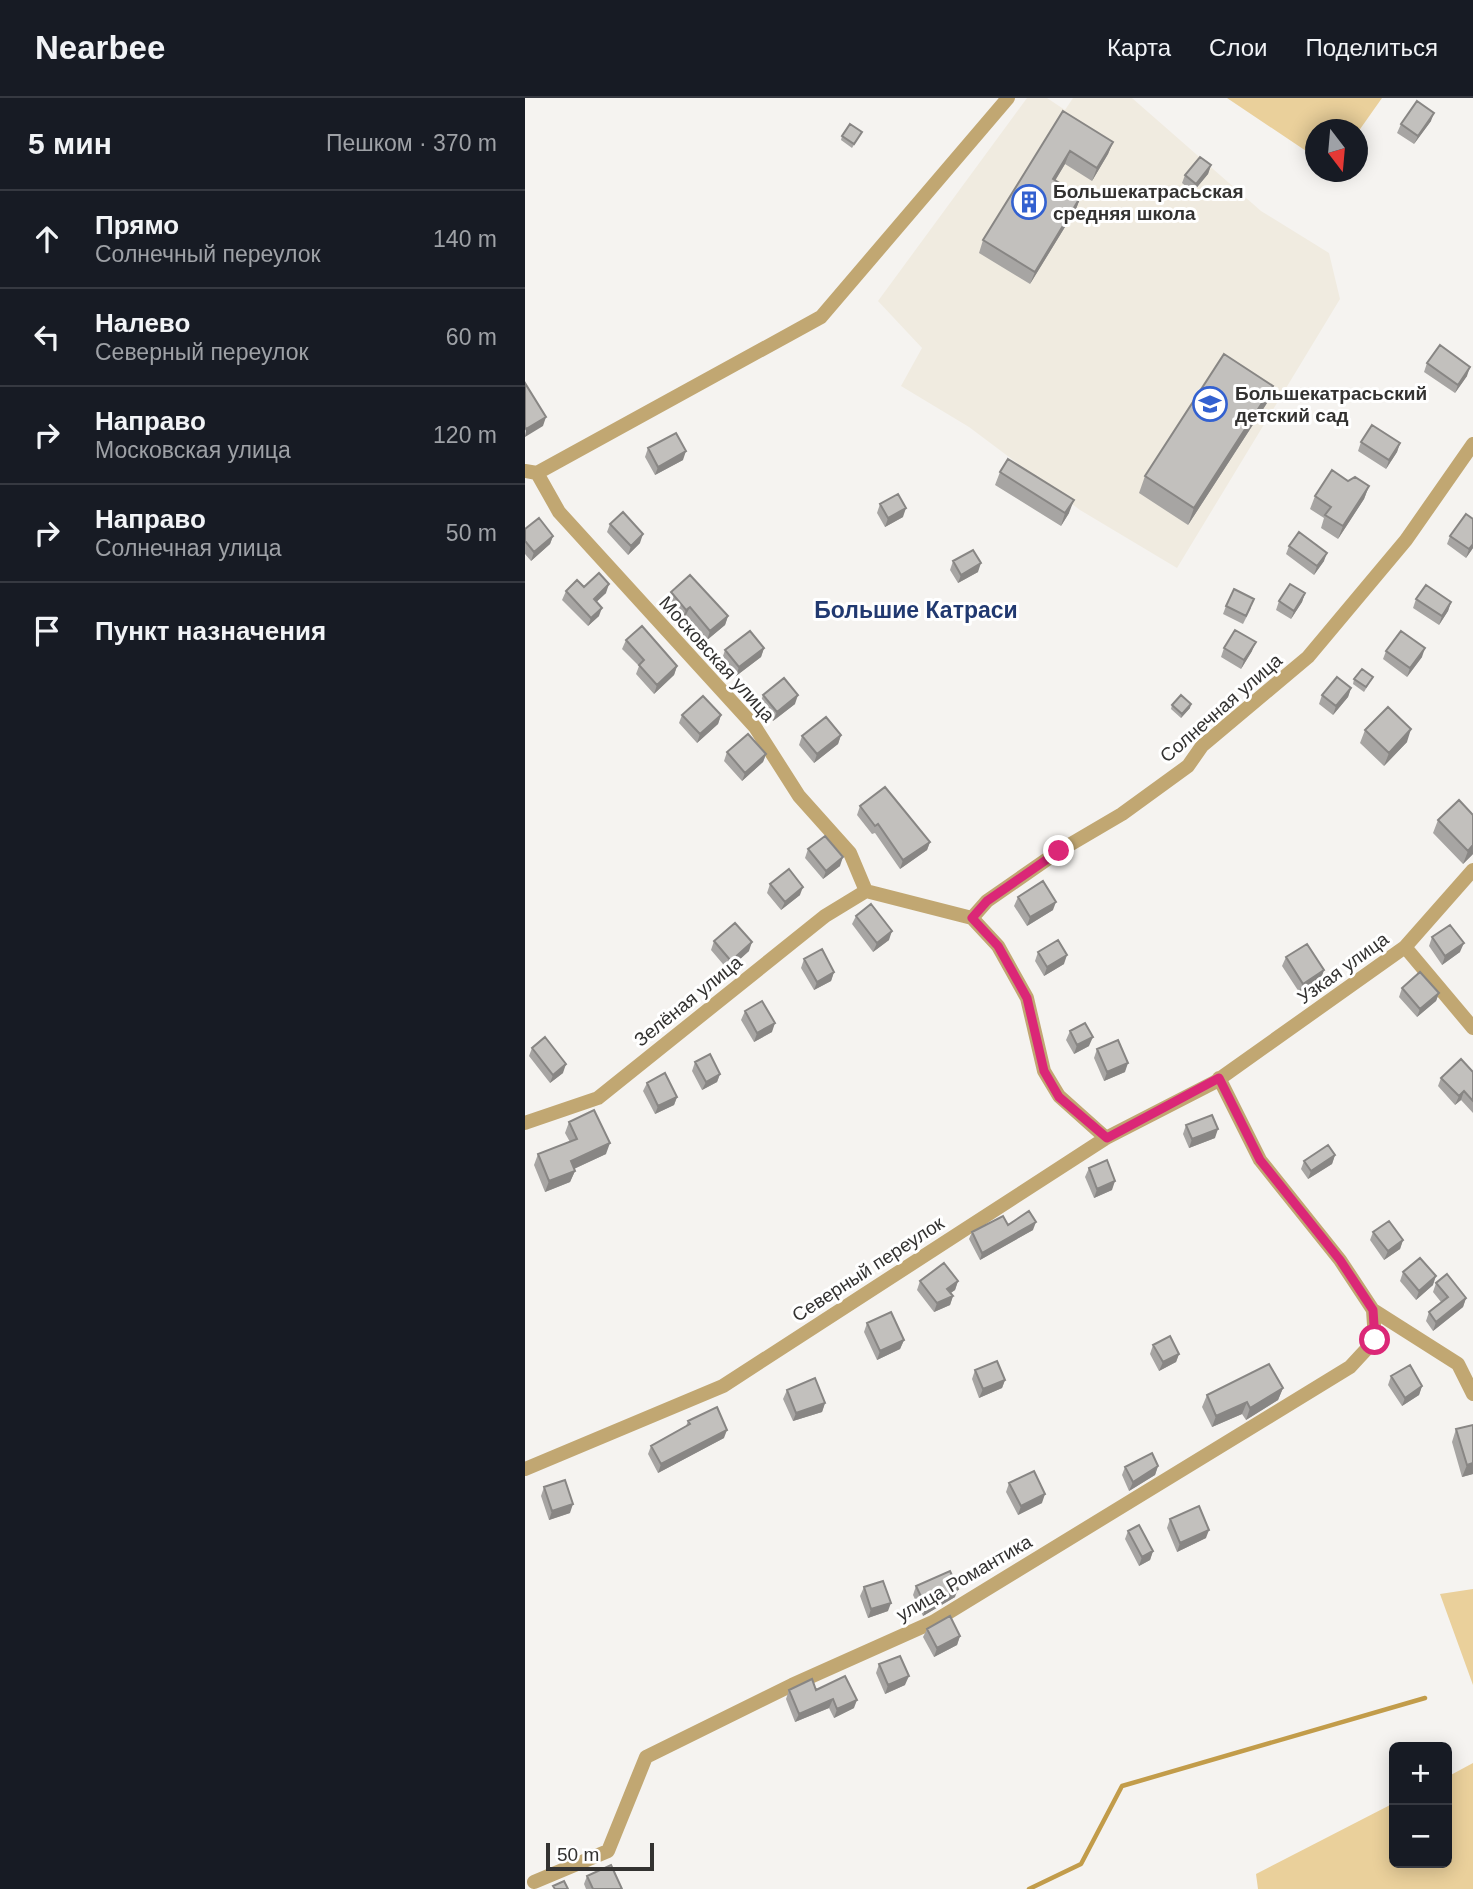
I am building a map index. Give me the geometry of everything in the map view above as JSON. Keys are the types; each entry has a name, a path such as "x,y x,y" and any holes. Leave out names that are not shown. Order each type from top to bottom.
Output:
{"street":[{"path":"531,472 821,317 1008,98"},
{"name":"Солнечная улица","path":"972,918 987,901 1059,851 1122,814 1188,766 1202,746 1308,657 1406,540 1473,444"},
{"name":"Московская улица","path":"531,472 559,512 755,727 799,796 850,853 866,891"},
{"name":"Узкая улица","path":"1219,1078 1405,947 1473,870"},
{"path":"866,891 972,918 998,946 1027,998 1044,1071 1059,1097 1107,1138"},
{"name":"Зелёная улица","path":"525,1123 598,1098 825,916 866,891"},
{"path":"1405,947 1473,1028"},
{"path":"1219,1078 1260,1160 1340,1260 1373,1310 1458,1364 1473,1394"},
{"name":"Северный переулок","path":"525,1469 723,1386 1107,1138 1219,1078"},
{"name":"улица Романтика","path":"534,1882 608,1851 646,1757 933,1622 1350,1367 1375,1340 1373,1310"}],"shaded area":[{"path":"1027,98 1047,98 1065,110 1073,98 1132,98 1261,211 1329,253 1340,299 1177,568 1080,510 969,427 901,386 922,348 878,301"},
{"path":"1227,98 1382,98 1367,119 1305,119 1305,150"},
{"path":"1473,1589 1473,1685 1440,1594"},
{"path":"1473,1763 1473,1889 1258,1889 1256,1874 1389,1806 1389,1868 1452,1868 1452,1774"}],"building":[{"path":"1417,101 1434,113 1418,136 1401,124"},
{"name":"Большекатрасьская средняя школа","path":"1063,111 1113,142 1097,168 1070,151 1053,179 1081,196 1035,272 983,240"},
{"path":"850,124 862,132 854,144 842,136"},
{"path":"1200,157 1211,165 1196,184 1185,175"},
{"path":"1440,345 1470,367 1458,385 1427,363"},
{"path":"1224,354 1273,386 1194,508 1145,476"},
{"path":"525,383 546,417 526,429 525,427"},
{"path":"1372,425 1400,443 1389,460 1361,442"},
{"path":"676,433 686,451 658,467 648,448"},
{"path":"1008,459 1074,500 1065,513 1000,472"},
{"path":"1332,470 1348,481 1355,477 1369,486 1343,526 1325,515 1331,507 1315,496"},
{"path":"898,494 906,508 888,518 880,504"},
{"path":"623,512 643,534 631,546 610,524"},
{"path":"1466,514 1473,519 1473,544 1469,549 1450,536"},
{"path":"539,518 553,536 534,552 525,541 525,529"},
{"path":"1299,532 1327,553 1317,566 1289,546"},
{"path":"973,550 981,563 961,575 953,561"},
{"path":"599,573 609,584 594,599 602,608 591,618 566,591 577,580 584,587"},
{"path":"690,575 728,616 710,631 690,607 686,610 671,592"},
{"path":"1290,584 1305,593 1294,611 1279,601"},
{"path":"1426,585 1451,602 1442,616 1416,599"},
{"path":"1234,589 1254,599 1246,616 1226,606"},
{"path":"642,626 677,666 657,685 639,665 644,660 626,640"},
{"path":"1235,630 1256,642 1244,660 1224,648"},
{"path":"750,631 764,648 739,667 725,650"},
{"path":"1401,631 1425,648 1410,668 1386,651"},
{"path":"1362,669 1373,677 1366,687 1354,679"},
{"path":"1337,677 1351,688 1336,706 1322,695"},
{"path":"784,678 798,695 777,712 763,695"},
{"path":"1181,695 1191,704 1182,714 1172,705"},
{"path":"703,696 721,715 700,734 682,715"},
{"path":"1388,707 1411,729 1389,753 1365,730"},
{"path":"826,717 841,735 817,754 802,736"},
{"path":"748,734 766,754 745,773 727,752"},
{"path":"885,787 930,842 903,860 878,824 875,826 860,806"},
{"path":"1459,800 1473,815 1473,845 1468,851 1438,820"},
{"path":"825,836 843,857 826,871 808,849"},
{"path":"789,869 803,887 785,902 770,884"},
{"path":"1043,881 1056,902 1030,917 1018,897"},
{"path":"871,904 892,931 877,943 856,916"},
{"path":"735,923 752,942 731,961 714,941"},
{"path":"1450,925 1464,943 1445,956 1432,937"},
{"path":"1058,940 1067,955 1047,967 1038,952"},
{"path":"1307,944 1324,970 1303,984 1286,957"},
{"path":"822,949 834,972 817,982 804,959"},
{"path":"1420,972 1439,993 1420,1009 1402,988"},
{"path":"762,1001 775,1023 757,1033 745,1011"},
{"path":"1085,1023 1093,1037 1077,1045 1070,1031"},
{"path":"545,1037 566,1064 553,1075 532,1048"},
{"path":"1118,1040 1128,1063 1107,1072 1097,1049"},
{"path":"710,1054 720,1074 706,1082 695,1062"},
{"path":"1461,1059 1473,1072 1473,1101 1464,1091 1459,1096 1441,1078"},
{"path":"665,1073 677,1097 658,1106 647,1083"},
{"path":"594,1110 610,1143 571,1161 575,1171 549,1181 538,1154 577,1139 569,1122"},
{"path":"1212,1115 1218,1129 1192,1139 1186,1125"},
{"path":"1328,1145 1335,1155 1311,1171 1304,1161"},
{"path":"1107,1160 1115,1181 1097,1189 1089,1168"},
{"path":"1029,1211 1036,1222 982,1253 972,1232 1003,1216 1008,1225"},
{"path":"1389,1221 1403,1240 1388,1251 1373,1232"},
{"path":"1420,1258 1436,1276 1419,1291 1403,1272"},
{"path":"944,1263 958,1281 947,1289 953,1296 937,1303 920,1281"},
{"path":"1447,1274 1466,1298 1436,1322 1429,1312 1448,1297 1436,1283"},
{"path":"891,1312 904,1340 880,1351 867,1323"},
{"path":"1170,1336 1179,1354 1163,1362 1153,1345"},
{"path":"997,1361 1005,1380 983,1389 975,1370"},
{"path":"1269,1364 1283,1388 1250,1408 1247,1402 1216,1416 1207,1395"},
{"path":"1410,1365 1422,1386 1405,1398 1391,1376"},
{"path":"815,1378 825,1403 796,1413 787,1390"},
{"path":"717,1407 727,1430 661,1464 651,1446 690,1424 688,1421"},
{"path":"1473,1425 1473,1463 1467,1465 1456,1429"},
{"path":"1152,1453 1158,1466 1133,1482 1125,1467"},
{"path":"1034,1471 1045,1494 1021,1506 1009,1483"},
{"path":"565,1480 573,1504 552,1511 544,1487"},
{"path":"1199,1506 1209,1530 1180,1543 1170,1519"},
{"path":"1139,1525 1153,1551 1142,1557 1128,1531"},
{"path":"950,1571 958,1589 926,1607 916,1586"},
{"path":"883,1581 891,1603 871,1609 864,1587"},
{"path":"950,1616 960,1636 937,1648 927,1629"},
{"path":"900,1656 909,1676 888,1685 879,1664"},
{"path":"845,1676 857,1700 837,1709 833,1699 799,1714 789,1690 812,1679 816,1690"},
{"path":"611,1865 622,1889 593,1889 587,1876"},
{"path":"564,1881 568,1889 555,1889 553,1886"}],"waterway":[{"path":"1029,1889 1081,1864 1122,1786 1425,1698"}],"place":[{"name":"Большекатрасьская средняя школа","path":"1029,202"},
{"name":"Большекатрасьский детский сад","path":"1210,404"}],"district":[{"name":"Большие Катраси","path":"916,610"}],"route":[{"path":"1059,851 987,901 972,918 998,946 1027,998 1044,1071 1059,1097 1107,1138 1219,1078 1260,1160 1340,1260 1373,1310 1375,1340"}]}
